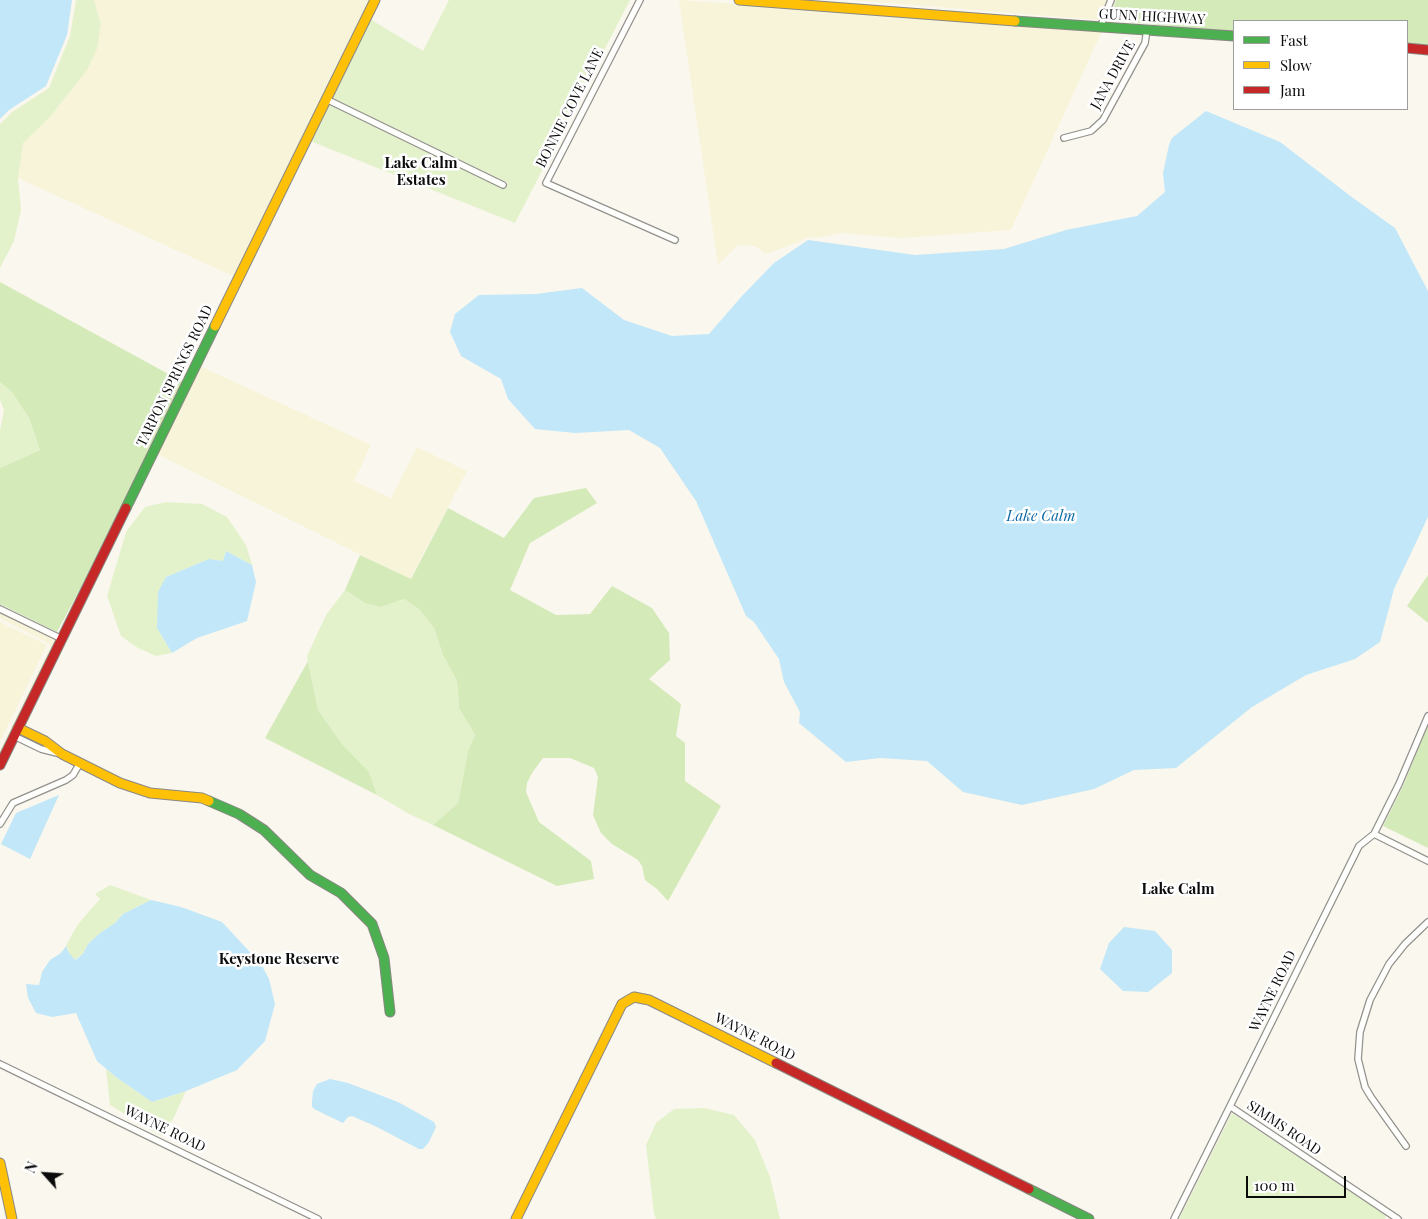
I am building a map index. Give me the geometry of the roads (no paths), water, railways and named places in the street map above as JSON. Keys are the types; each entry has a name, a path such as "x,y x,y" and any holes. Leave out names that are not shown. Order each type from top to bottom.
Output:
{"main road":[{"name":"TARPON SPRINGS ROAD","path":"0,765 375,0"},
{"name":"GUNN HIGHWAY","path":"739,0 1100,28 1147,29 1233,36"},
{"path":"1408,48 1428,50"},
{"path":"16,732 120,783 159,794 189,796 212,801 239,814 264,830 310,875 341,893 372,924 384,958 390,1012"},
{"name":"WAYNE ROAD","path":"516,1219 622,1004 634,997 657,1003 1077,1216 1088,1219"},
{"path":"0,1163 12,1219"}],"street":[{"name":"BONNIE COVE LANE","path":"640,0 546,184 674,240"},
{"path":"1100,28 1111,0"},
{"name":"JANA DRIVE","path":"1064,138 1091,131 1103,120 1145,43 1147,29"},
{"path":"326,100 503,185"},
{"path":"0,609 62,639"},
{"name":"WAYNE ROAD","path":"1174,1219 1359,846 1374,834 1399,784 1428,716"},
{"path":"0,824 13,803 66,780 73,775 80,763"},
{"path":"1374,834 1428,861"},
{"path":"1406,1146 1365,1086 1358,1059 1360,1032 1370,1000 1389,964 1405,944 1428,922"},
{"name":"WAYNE ROAD","path":"0,1064 318,1219"},
{"name":"SIMMS ROAD","path":"1231,1107 1398,1219"}],"water":[{"path":"0,0 72,0 67,35 46,86 9,110 0,119"},
{"name":"Lake Calm","path":"1206,111 1280,142 1395,228 1428,291 1428,517 1394,589 1380,642 1355,659 1306,675 1252,707 1176,768 1134,770 1094,789 1022,805 963,792 927,761 880,758 846,762 799,723 800,712 784,682 779,659 754,622 746,616 696,501 660,448 629,430 575,433 535,429 508,399 501,379 461,356 450,332 455,314 479,295 536,294 582,288 624,320 672,336 709,334 774,263 808,240 915,255 1004,249 1066,230 1137,216 1165,192 1163,173 1172,138"},
{"path":"226,551 252,565 256,582 247,621 197,638 172,653 157,628 158,592 166,577 209,559 223,561"},
{"path":"59,795 30,859 1,844 16,813"},
{"path":"151,900 181,907 222,922 261,964 269,979 275,1004 265,1041 237,1070 186,1091 152,1102 97,1061 76,1013 52,1017 36,1013 28,998 26,984 39,985 42,972 50,960 61,953 66,946 75,960 83,954 88,944 115,923 123,914"},
{"path":"1124,927 1155,931 1172,950 1172,973 1148,992 1123,991 1100,969 1109,943"},
{"path":"330,1079 348,1083 398,1102 434,1122 436,1127 429,1142 423,1149 419,1149 352,1116 348,1117 343,1123 316,1110 312,1107 313,1091 317,1084"}],"district":[{"name":"Lake Calm Estates","path":"421,172"},
{"name":"Lake Calm","path":"1178,889"},
{"name":"Keystone Reserve","path":"279,959"}]}
